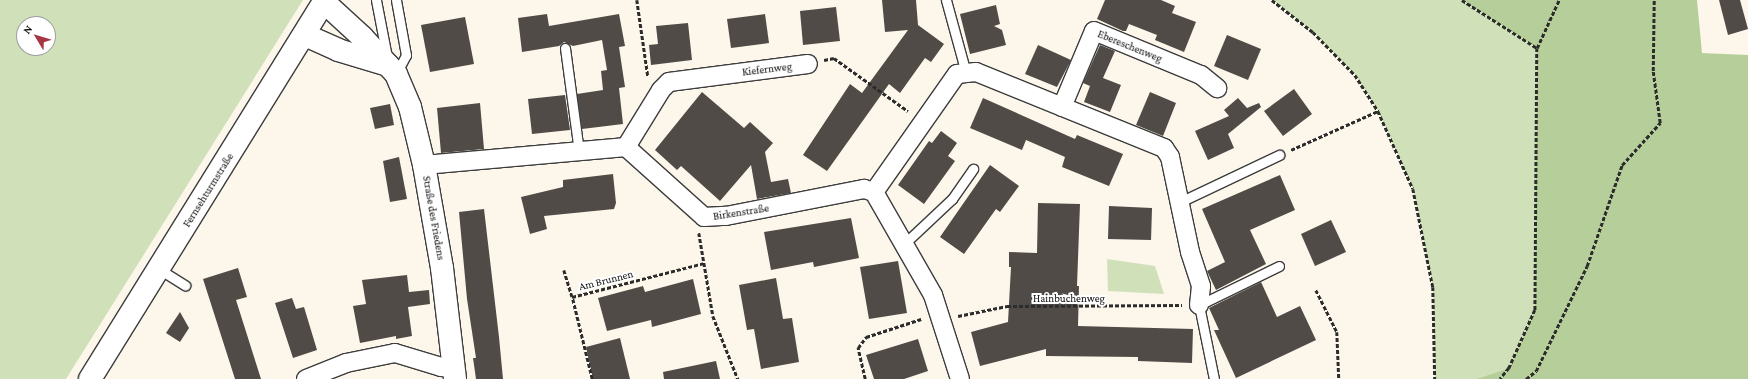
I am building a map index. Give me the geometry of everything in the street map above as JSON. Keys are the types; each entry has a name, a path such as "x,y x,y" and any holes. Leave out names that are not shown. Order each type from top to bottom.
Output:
{"street":[{"name":"Straße des Friedens","path":"324,1 392,69 410,107 424,165 442,268 455,373"},
{"name":"Fernsehturmstraße","path":"90,379 305,35 324,1"},
{"name":"Ebereschenweg","path":"1062,107 1094,31 1201,75 1217,88"},
{"path":"305,35 338,50 392,69"},
{"name":"Kiefernweg","path":"626,147 661,90 669,82 808,64"},
{"path":"960,379 933,295 874,192 957,74 976,72 1164,148 1170,157 1190,252 1201,286 1199,305"},
{"path":"424,165 626,147"},
{"name":"Birkenstraße","path":"626,147 704,217 726,216 864,189 874,192"},
{"path":"306,379 346,363 395,353 441,367 455,373"}],"lane":[{"path":"376,0 392,69"},
{"path":"392,69 406,55 396,0"},
{"path":"946,0 966,73"},
{"path":"565,48 579,151"},
{"path":"1180,202 1279,155"},
{"path":"904,244 952,199 973,169"},
{"path":"1214,379 1199,305 1279,266"},
{"path":"159,269 185,285"}],"path":[{"path":"637,0 649,83 661,90"},
{"path":"1272,0 1313,32 1355,75 1378,111 1413,189 1433,287 1435,379"},
{"path":"1462,0 1537,48"},
{"path":"1500,379 1509,368 1535,310 1537,48 1559,0"},
{"path":"1526,379 1536,371 1587,266 1622,165 1660,123 1653,71 1654,0"},
{"name":"Kiefernweg","path":"808,64 834,58 923,122"},
{"path":"1279,155 1378,111"},
{"path":"704,217 698,234 713,316 738,379"},
{"name":"Am Brunnen","path":"592,379 572,296 704,263"},
{"path":"564,270 572,296"},
{"path":"1316,290 1337,332 1339,379"},
{"name":"Hainbuchenweg","path":"940,316 1007,306 1199,305"},
{"path":"865,379 858,348 866,337 940,316"}],"green space":[{"path":"0,0 303,0 66,379 0,379"},
{"path":"1272,0 1462,0 1537,48 1535,310 1509,368 1476,379 1435,379 1433,287 1413,189 1378,111 1355,75 1313,32"},
{"path":"1462,0 1697,0 1702,53 1748,55 1748,379 1476,379 1509,368 1535,310 1537,48"},
{"path":"1107,259 1155,266 1164,294 1108,291"}],"building":[{"path":"882,0 916,0 918,25 944,44 931,62 925,58 900,93 889,84 827,171 803,155 850,84 862,93 908,30 885,32"},
{"path":"1105,0 1161,0 1175,6 1172,13 1196,22 1184,52 1155,40 1157,35 1129,24 1126,31 1123,31 1097,19"},
{"path":"1719,0 1740,0 1748,29 1728,35"},
{"path":"996,5 1000,24 994,26 1002,30 1006,45 970,54 960,14"},
{"path":"836,7 840,41 803,45 800,11"},
{"path":"547,14 549,26 619,14 625,46 619,47 625,87 619,88 623,124 582,129 577,94 603,90 601,71 607,70 602,40 573,46 564,42 559,46 522,52 518,18"},
{"path":"765,14 769,43 731,48 727,19"},
{"path":"465,17 474,64 430,72 421,25"},
{"path":"688,23 692,60 651,65 649,45 658,44 656,26"},
{"path":"1227,35 1261,49 1248,80 1214,66"},
{"path":"1038,45 1071,60 1057,87 1025,74"},
{"path":"1100,45 1115,51 1103,78 1121,85 1110,112 1084,102 1090,86 1083,83"},
{"path":"1294,89 1312,114 1283,136 1264,111"},
{"path":"702,92 744,128 750,122 773,143 765,152 771,182 788,179 791,193 757,199 751,165 720,201 681,166 677,170 655,150"},
{"path":"1150,92 1176,103 1163,136 1136,125"},
{"path":"565,95 570,130 532,134 528,99"},
{"path":"983,98 1075,139 1077,135 1123,154 1109,186 1062,167 1065,157 1026,140 1022,150 970,128"},
{"path":"1238,98 1247,108 1259,103 1261,107 1228,134 1234,148 1208,160 1195,131 1229,116 1224,110"},
{"path":"480,103 484,149 441,153 437,108"},
{"path":"390,104 394,125 375,129 370,108"},
{"path":"941,131 957,143 948,156 955,161 924,204 898,185 929,141 932,143"},
{"path":"399,157 407,199 390,202 383,161"},
{"path":"990,165 1019,186 1000,212 996,209 964,254 940,237"},
{"path":"613,174 616,203 614,209 544,216 547,229 530,234 521,197 563,187 563,180"},
{"path":"1280,175 1295,210 1250,230 1266,264 1216,290 1207,271 1225,262 1202,209"},
{"path":"1038,203 1080,204 1077,286 1079,286 1078,326 1193,329 1192,363 1138,361 1138,357 1046,356 1046,349 980,366 971,332 1008,322 1011,267 1009,267 1009,252 1037,253"},
{"path":"1109,206 1152,208 1151,240 1108,239"},
{"path":"484,209 503,379 476,379 473,358 476,358 467,299 459,212"},
{"path":"851,218 859,258 814,267 813,262 771,270 764,232"},
{"path":"1331,220 1346,252 1315,266 1301,234"},
{"path":"898,261 907,313 869,319 860,267"},
{"path":"238,268 247,297 236,300 261,379 235,379 203,279"},
{"path":"407,275 409,292 429,290 430,304 408,307 412,336 396,339 396,336 360,343 353,306 366,304 362,280"},
{"path":"776,278 783,319 792,318 799,362 761,369 754,329 747,330 739,285"},
{"path":"693,279 701,314 652,327 651,320 607,331 598,298 643,286 645,292"},
{"path":"1261,282 1277,317 1300,306 1316,340 1236,378 1214,330 1219,330 1209,308"},
{"path":"292,298 296,309 304,307 317,350 293,358 275,303"},
{"path":"180,312 189,328 180,342 166,333"},
{"path":"620,338 630,379 593,379 586,347"},
{"path":"918,339 928,371 904,379 874,379 866,355"},
{"path":"716,361 720,379 664,379 663,372"}]}
